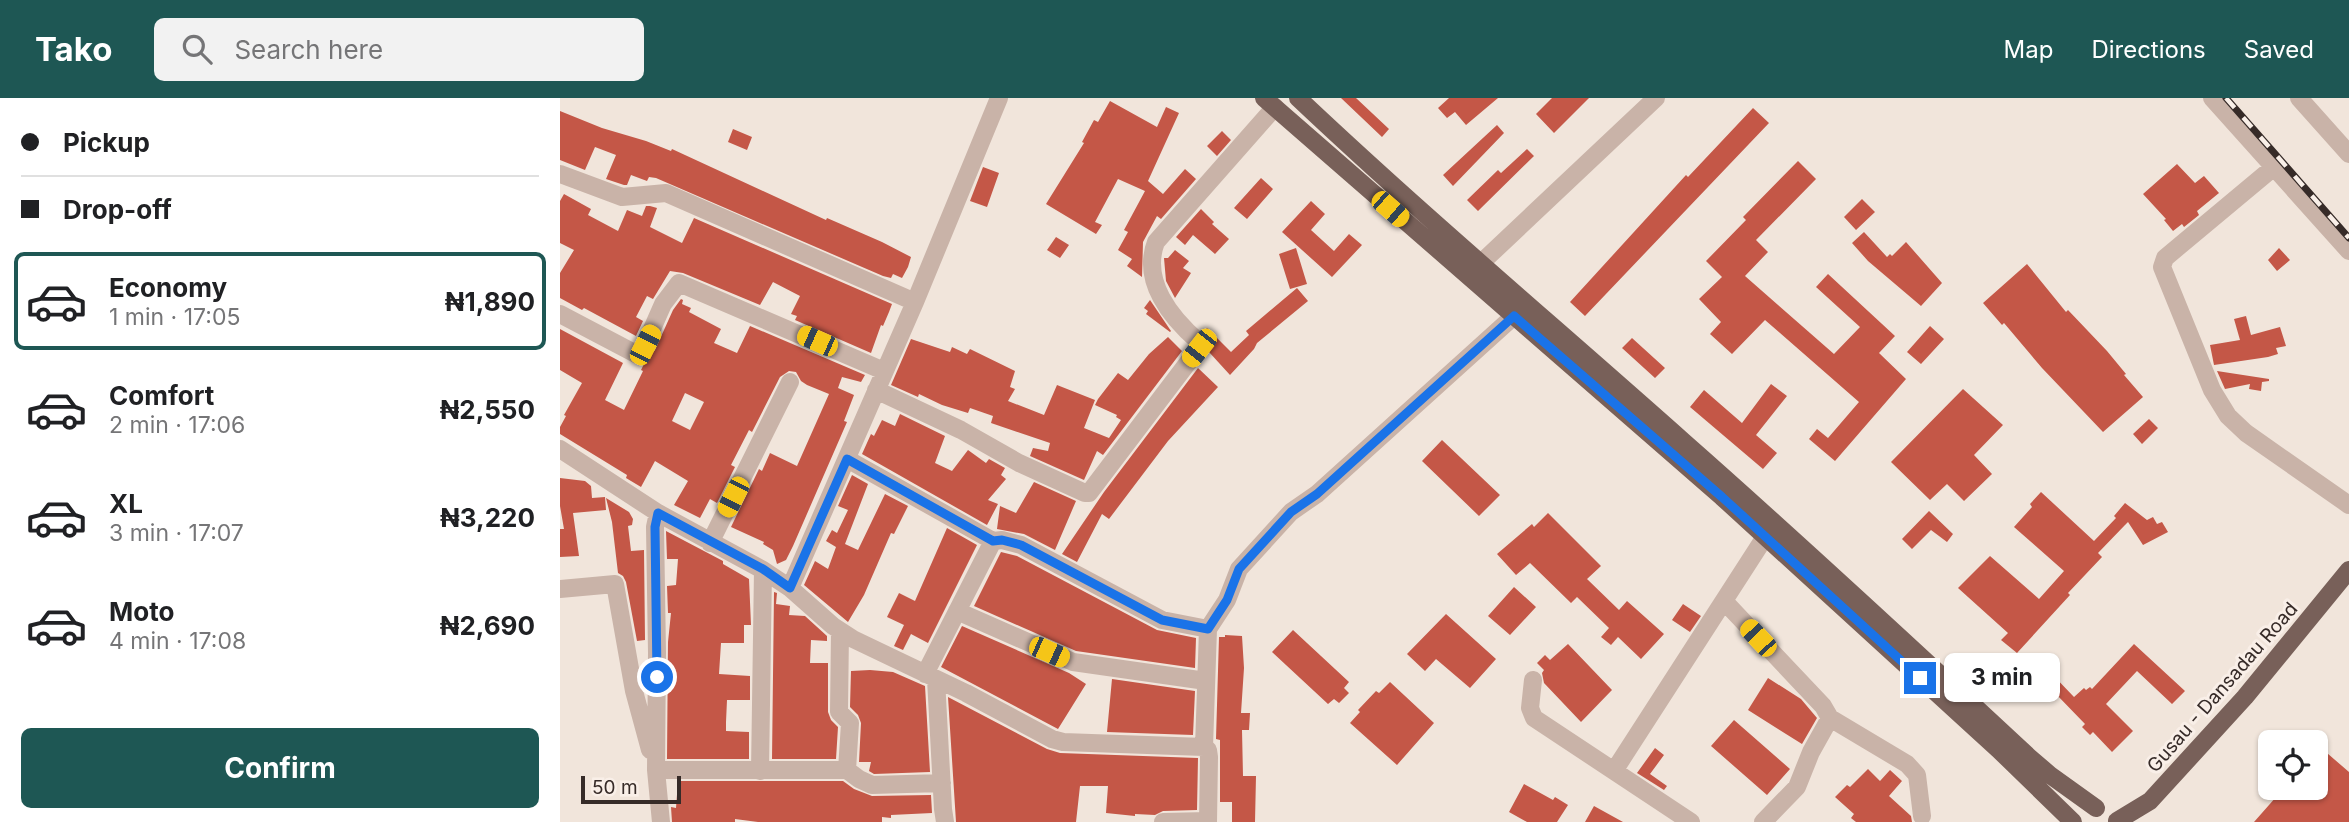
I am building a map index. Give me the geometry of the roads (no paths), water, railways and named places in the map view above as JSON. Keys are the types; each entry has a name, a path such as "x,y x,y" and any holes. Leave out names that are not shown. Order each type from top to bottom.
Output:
{"main road":[{"path":"1298,98 1394,189 1481,262 1800,544 2029,757 2096,808 2108,810 2117,821"},
{"path":"1270,103 1583,374 1998,749 2075,822 2082,814 2096,808"},
{"name":"Gusau - Dansadau Road","path":"2117,821 2150,801 2245,696 2349,570"}],"street":[{"path":"790,588 915,302 999,98"},
{"path":"1481,262 1656,98"},
{"path":"2212,98 2349,251"},
{"path":"2299,98 2349,154"},
{"path":"876,390 961,430 1019,463 1089,493 1199,348 1199,342 1181,326 1154,284 1150,267 1156,242 1270,103"},
{"path":"2274,167 2165,258 2162,267 2212,390 2228,416 2246,433 2349,505"},
{"path":"560,174 622,197 666,192 915,302"},
{"path":"560,314 636,354 645,345 663,304 679,283 884,371"},
{"path":"1204,747 1208,629 1227,600 1239,569 1291,512 1317,494 1514,316"},
{"path":"710,542 790,382"},
{"path":"560,449 658,513 763,569 790,588 840,631 1052,739 1063,742 1204,747 1208,750 1209,757 1208,822 1163,822"},
{"path":"847,459 993,541 1002,540 1021,545 1162,620 1208,629"},
{"path":"658,513 655,527 656,770 661,822"},
{"path":"1614,771 1765,537"},
{"path":"945,822 931,677 957,611 993,541"},
{"path":"760,771 763,569"},
{"path":"560,589 615,584 634,691 656,770"},
{"path":"1724,601 1823,706 1830,718 1907,764 1917,775 1922,816"},
{"path":"957,611 1073,662 1206,681"},
{"path":"840,631 839,712 850,723 847,770"},
{"path":"1532,680 1530,708 1534,718 1690,822"},
{"path":"1763,822 1797,787 1811,752 1830,718"},
{"path":"656,770 847,770 872,785 942,783"}],"railway":[{"path":"2226,98 2349,238"}]}
